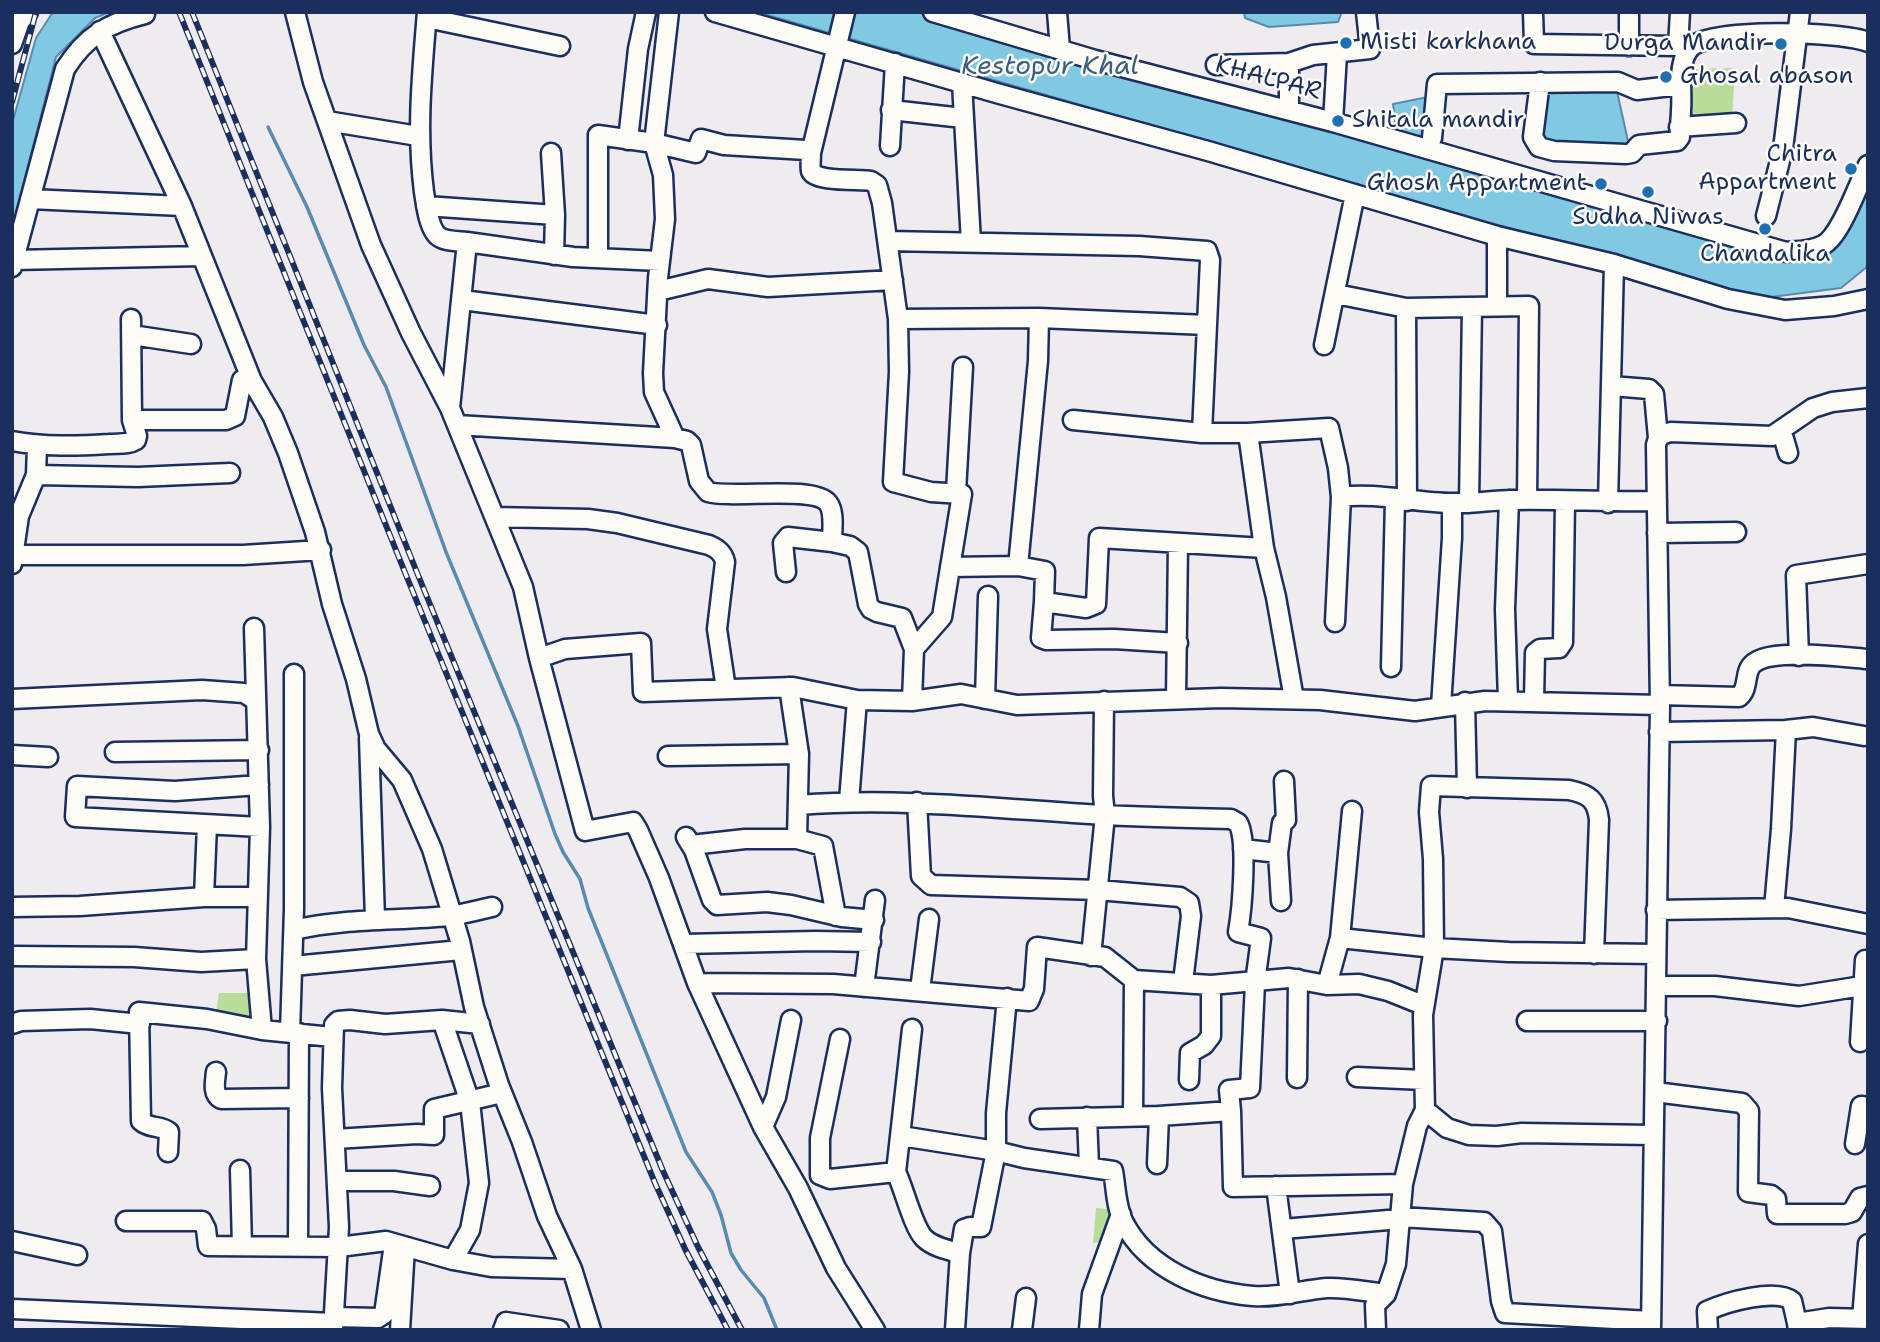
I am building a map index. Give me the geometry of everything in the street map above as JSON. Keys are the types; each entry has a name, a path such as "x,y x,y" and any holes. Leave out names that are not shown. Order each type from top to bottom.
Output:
{"street":[{"path":"12,44 20,21 28,12"},
{"path":"295,12 313,82 371,245 411,333 450,408 523,587 585,831 634,822 648,849 697,982 763,1127 798,1188 836,1268 874,1330"},
{"path":"628,140 638,49 646,12"},
{"path":"669,12 654,143 663,175 664,208 654,392 675,438"},
{"path":"715,12 1497,236 1614,264 1728,299 1785,310 1835,306 1868,299"},
{"path":"845,12 811,153 811,172 815,176 825,178 871,181 877,185 898,319 899,372 893,482 932,492 962,494 942,617 914,649"},
{"name":"KHALPAR","path":"933,12 1333,122 1786,252 1807,250 1825,244 1840,229 1868,165"},
{"path":"1057,12 1060,49"},
{"path":"1216,65 1289,63 1313,55 1370,49 1366,12"},
{"path":"1533,12 1534,44 1629,46 1678,46 1680,12"},
{"path":"1629,12 1629,46"},
{"path":"1766,216 1783,149 1800,12"},
{"path":"145,14 116,21 86,40 65,69 13,263 201,256"},
{"path":"560,46 427,15 418,136 426,205 435,233 440,237 467,242 554,255 660,261"},
{"path":"100,31 182,206 252,381 273,417 288,453 321,551 332,604 356,679 369,734 376,749 401,780 432,849 480,1024 502,1093 547,1216 572,1269 591,1330"},
{"path":"1540,82 1533,136 1535,144 1543,150 1626,154 1632,153 1639,145 1677,141 1680,137 1680,85 1689,49 1699,42 1754,33 1797,33 1868,42"},
{"path":"1333,122 1337,54"},
{"path":"890,146 895,63"},
{"path":"1289,63 1289,110"},
{"path":"1432,138 1437,84 1618,82 1637,90 1680,85"},
{"path":"962,83 971,242"},
{"path":"891,110 963,118"},
{"path":"327,121 418,136"},
{"path":"1679,127 1736,123"},
{"path":"598,258 598,135 654,143 696,153 701,138 724,145 806,150 811,153"},
{"path":"551,153 555,215 554,255"},
{"path":"1324,345 1355,194"},
{"path":"30,199 182,206"},
{"path":"426,205 555,215"},
{"path":"1497,236 1497,306"},
{"path":"450,408 467,242"},
{"path":"888,242 1139,246 1208,251 1210,260 1202,433"},
{"path":"1608,502 1614,264"},
{"path":"658,291 708,279 768,287 893,280"},
{"path":"1336,294 1406,308 1529,306 1518,500 1505,608 1508,700"},
{"path":"462,300 657,325"},
{"path":"1441,706 1452,538 1460,503 1472,307"},
{"path":"1391,667 1401,501 1406,308"},
{"path":"898,319 1039,318 1207,326"},
{"path":"1018,566 1038,361 1039,318"},
{"path":"12,441 37,446 132,443 137,436 132,420 132,327 191,344"},
{"path":"956,492 963,367"},
{"path":"132,420 226,420 235,416 242,380 252,381"},
{"path":"1283,1229 1400,1218 1484,1222 1492,1231 1504,1321 1651,1325 1660,700 1655,456 1658,438 1654,394 1649,389 1611,386"},
{"path":"1658,438 1671,432 1772,436 1813,408 1832,402 1868,398"},
{"path":"1073,420 1202,433 1329,428 1338,468 1340,497 1335,622"},
{"path":"457,425 675,438 687,441 691,445 699,481 708,492 807,495 823,499 832,512 832,541"},
{"path":"1778,432 1784,439 1788,453"},
{"path":"1248,433 1264,548 1276,597 1294,699"},
{"path":"37,446 36,475 19,516 13,560 321,551"},
{"path":"36,475 138,477 230,473"},
{"path":"1340,497 1365,496 1401,501 1460,503 1518,500 1657,500"},
{"path":"1534,700 1535,653 1540,649 1559,648 1563,642 1566,501"},
{"path":"495,517 588,519 617,523 717,549 723,554 725,562 717,629 726,689"},
{"path":"1657,533 1736,532"},
{"path":"786,572 783,543 788,537 832,541 855,549 860,557 868,604 877,612 902,618 914,649 912,701"},
{"path":"1044,602 1086,608 1096,604 1099,538 1264,548"},
{"path":"1176,699 1178,544"},
{"path":"1799,656 1796,575 1868,565"},
{"path":"950,567 1018,566 1045,571 1041,638 1045,640 1114,639 1178,643"},
{"path":"985,699 988,596"},
{"path":"254,628 260,827 256,959 262,1030"},
{"path":"539,657 565,649 641,643 643,691 789,687 858,700 912,701 961,694 1017,705 1176,699 1320,699 1415,711 1465,702 1508,700 1739,697 1745,690 1750,667 1754,662 1772,656 1824,655 1868,659"},
{"path":"294,674 293,966 299,1098 298,1246"},
{"path":"789,687 799,754 797,839"},
{"path":"12,699 202,690 244,693 255,700"},
{"path":"849,801 858,700"},
{"path":"1091,956 1105,815 1104,701"},
{"path":"1465,702 1467,788"},
{"path":"1659,732 1786,730 1813,727 1864,736"},
{"path":"1774,908 1786,730"},
{"path":"369,734 375,919"},
{"path":"115,752 259,750"},
{"path":"668,756 799,754"},
{"path":"12,755 47,757"},
{"path":"1281,901 1278,853 1282,823 1286,820 1284,781"},
{"path":"259,785 175,791 77,786 75,817 260,827"},
{"path":"1376,1330 1375,1305 1386,1294 1396,1264 1403,1184 1417,1126 1425,1110 1423,1005 1434,948 1433,859 1429,812 1431,786 1569,790 1582,793 1593,800 1599,820 1594,954"},
{"path":"799,805 849,801 917,802 1105,815 1231,819 1238,822 1243,849 1238,932 1261,938 1255,982 1250,1088 1229,1090 1233,1187 1403,1184"},
{"path":"917,802 921,876 930,885 1098,890 1180,897 1189,903 1191,916 1183,982"},
{"path":"1327,985 1340,938 1352,811"},
{"path":"204,897 207,825"},
{"path":"836,916 823,846 797,839 688,841 712,901 717,905 767,902 836,916 874,920"},
{"path":"1243,849 1278,853"},
{"path":"12,907 80,906 204,897 257,897"},
{"path":"864,988 875,900"},
{"path":"293,930 320,924 451,915 492,908"},
{"path":"1656,910 1788,908 1868,925"},
{"path":"920,990 929,919"},
{"path":"1340,938 1434,948 1655,954"},
{"path":"684,944 871,942"},
{"path":"697,982 833,984 1029,1000 1034,989 1037,947 1105,957 1134,980 1211,985 1289,978 1327,985 1359,984 1388,991 1423,1005"},
{"path":"293,966 461,950"},
{"path":"12,956 134,957 201,962 256,959"},
{"path":"1860,1042 1862,986 1867,957"},
{"path":"1297,1078 1298,979"},
{"path":"1133,1115 1134,980"},
{"path":"1189,1080 1190,1053 1204,1045 1211,1035 1211,985"},
{"path":"1656,986 1715,986 1799,996 1862,986"},
{"path":"955,1330 964,1229 981,1227 996,1151 996,1113 1007,998"},
{"path":"169,1152 169,1132 145,1125 141,1121 139,1012 207,1019 262,1030 332,1038"},
{"path":"12,1024 21,1021 90,1019 140,1024"},
{"path":"333,1323 339,1247 332,1038 334,1025 338,1021 384,1024 442,1020 480,1024"},
{"path":"442,1020 470,1101 479,1183 470,1230 453,1260"},
{"path":"763,1127 776,1097 791,1020"},
{"path":"1527,1021 1657,1021"},
{"path":"912,1029 896,1172 924,1238 960,1253"},
{"path":"840,1039 820,1138 820,1175 830,1179 896,1172"},
{"path":"216,1072 215,1092 221,1099 299,1098"},
{"path":"1357,1077 1424,1080"},
{"path":"335,1139 434,1135 434,1109 502,1093"},
{"path":"1655,1093 1742,1103 1749,1111 1748,1192 1771,1195 1776,1199 1777,1214 1845,1214 1852,1212 1860,1198 1868,1196"},
{"path":"1855,1144 1861,1106 1868,1107"},
{"path":"1425,1110 1447,1128 1469,1135 1652,1135"},
{"path":"1040,1119 1231,1111"},
{"path":"1157,1164 1159,1116"},
{"path":"1087,1117 1089,1166"},
{"path":"901,1136 1113,1171 1123,1222 1141,1247 1164,1266 1204,1287 1253,1296 1328,1288 1386,1294"},
{"path":"240,1170 242,1246"},
{"path":"337,1181 394,1181 430,1186"},
{"path":"1276,1186 1290,1294"},
{"path":"1089,1330 1092,1294 1121,1214"},
{"path":"126,1221 202,1221 208,1246 339,1247 386,1241 453,1260 491,1267 572,1269"},
{"path":"12,1241 77,1255"},
{"path":"1708,1330 1707,1311 1738,1300 1779,1295 1793,1301 1798,1326 1829,1318 1865,1319 1868,1244"},
{"path":"12,1309 333,1323 378,1318 384,1314 399,1245"},
{"path":"399,1245 400,1330"},
{"path":"1022,1330 1026,1298"},
{"path":"503,1330 506,1322 559,1330"}],"green space":[{"path":"1735,68 1732,120 1685,121 1690,69"},
{"path":"219,993 263,993 260,1026 215,1018"},
{"path":"1096,1208 1119,1210 1127,1237 1093,1243"}],"water":[{"path":"53,12 110,12 95,18 56,57 12,228 12,124 36,38"},
{"name":"Kestopur Khal","path":"757,12 959,12 1785,257 1825,248 1868,178 1868,266 1841,288 1756,299"},
{"path":"1244,12 1342,12 1338,22 1269,27 1245,18"},
{"path":"1616,87 1630,150 1540,148 1543,91"},
{"path":"1433,96 1427,138 1396,132 1393,104"}],"waterway":[{"path":"268,127 307,207 364,345 386,387 446,552 518,726 555,834 580,879 588,908 686,1152 712,1192 731,1253 764,1298 777,1330"}],"railway":[{"path":"12,102 36,12"},
{"path":"179,12 655,1183 686,1251 728,1330"},
{"path":"192,12 418,575 663,1171 698,1247 742,1330"}],"place":[{"name":"Misti karkhana","path":"1346,43"},
{"name":"Durga Mandir","path":"1781,44"},
{"name":"Ghosal abason","path":"1666,77"},
{"name":"Shitala mandir","path":"1338,121"},
{"name":"Chitra Appartment","path":"1851,169"},
{"name":"Ghosh Appartment","path":"1601,184"},
{"name":"Sudha Niwas","path":"1648,192"},
{"name":"Chandalika","path":"1765,229"}]}
